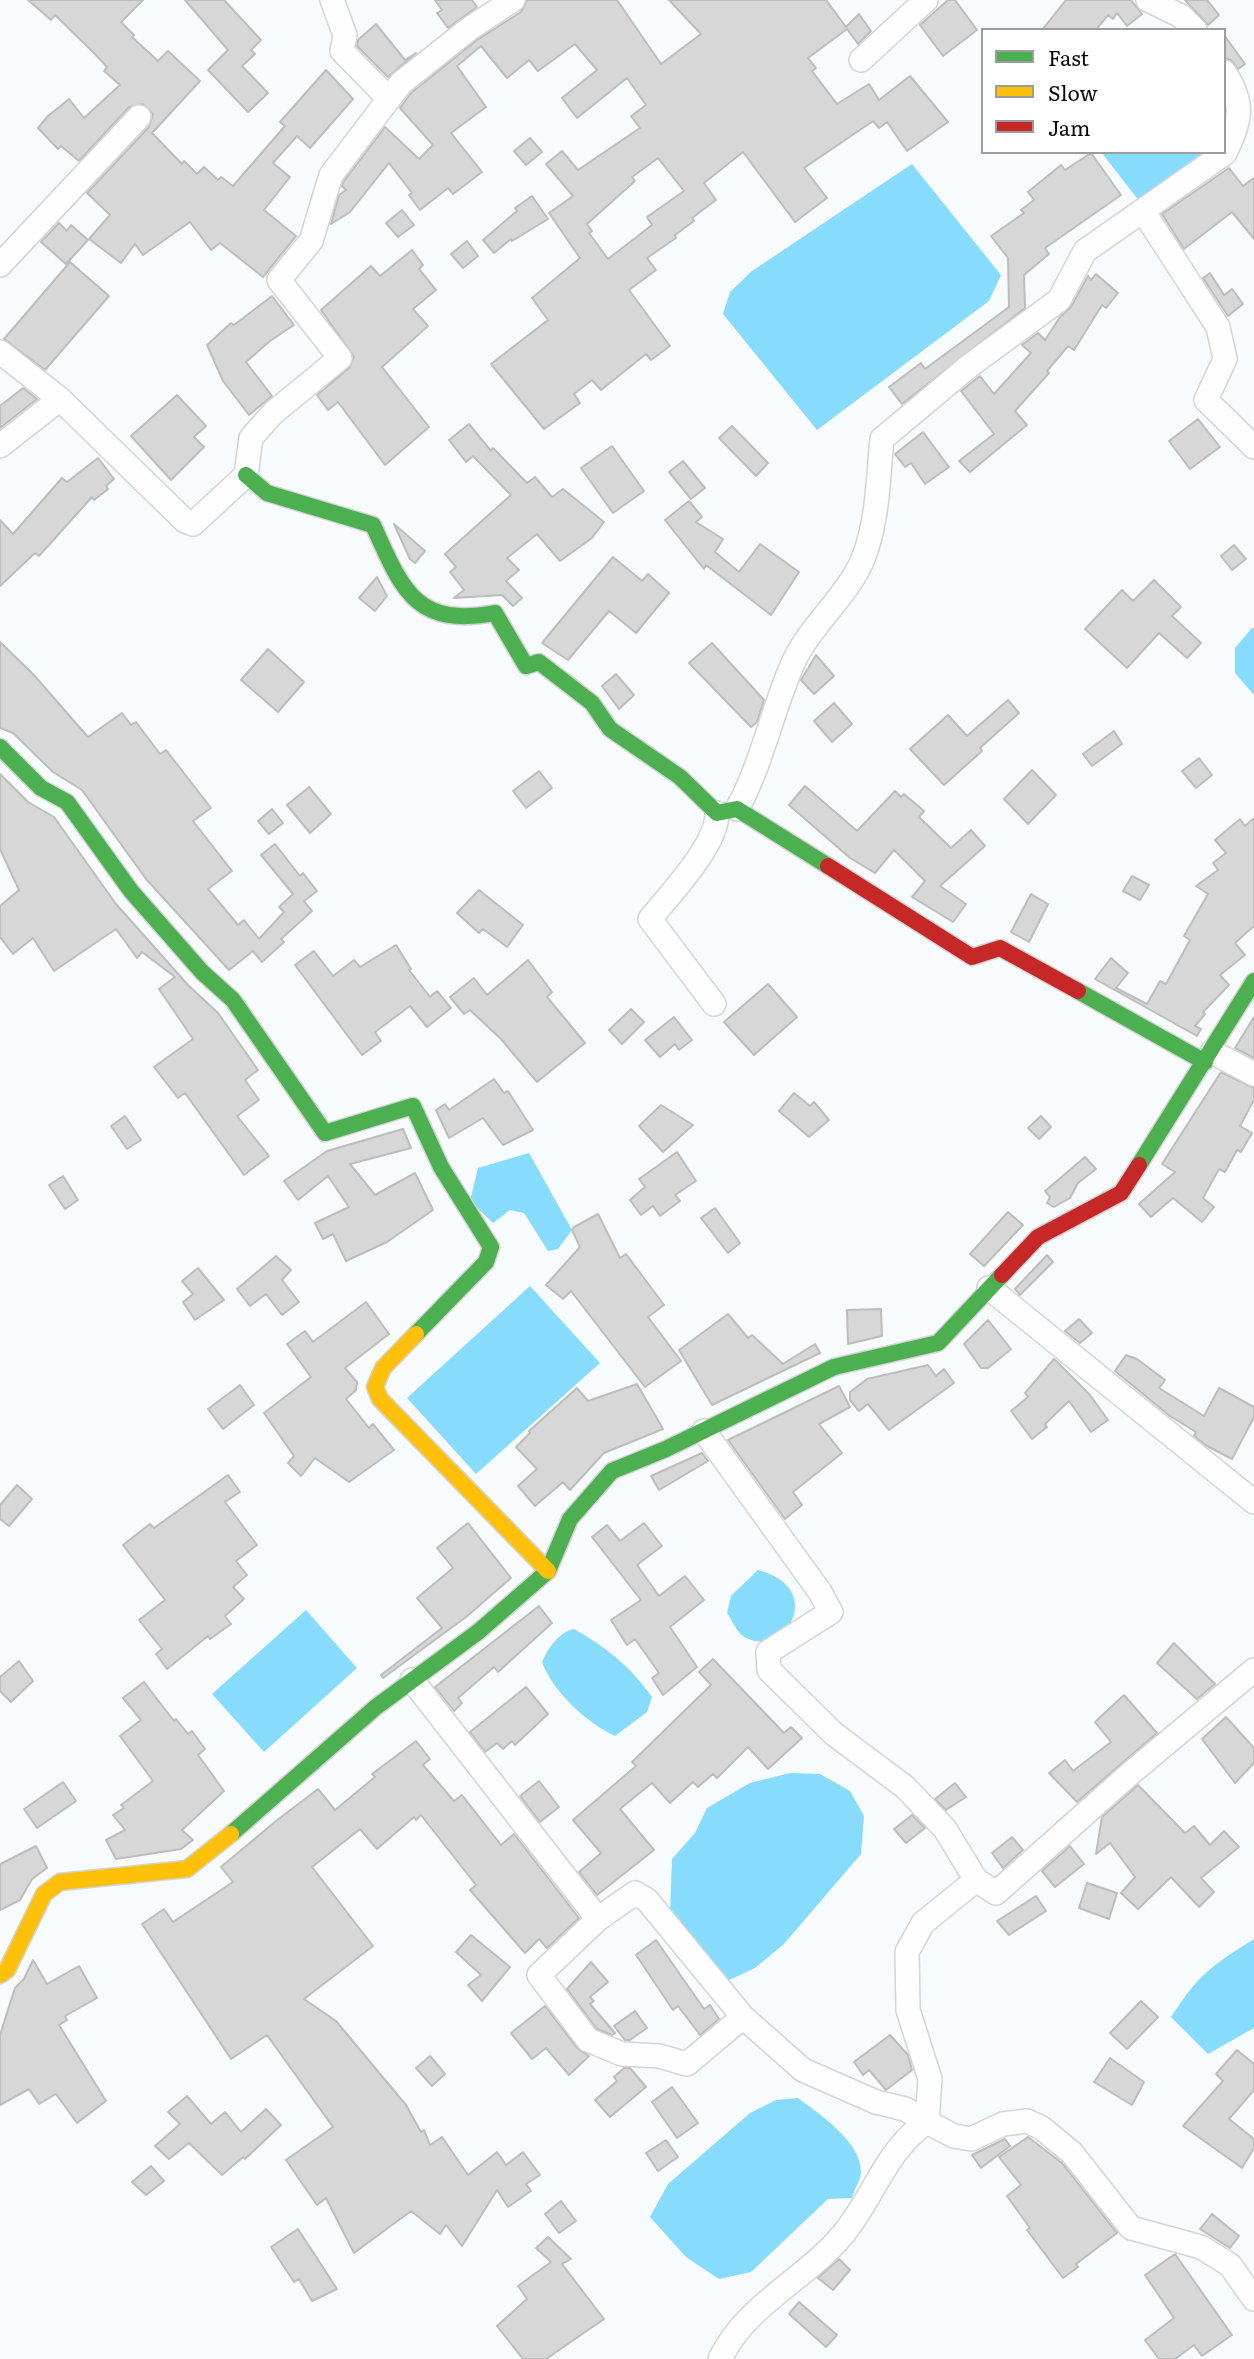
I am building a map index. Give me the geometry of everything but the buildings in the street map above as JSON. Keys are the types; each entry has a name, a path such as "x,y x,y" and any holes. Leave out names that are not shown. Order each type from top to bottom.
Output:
{"street":[{"path":"332,0 340,15 345,35 342,51 389,99"},
{"path":"0,352 60,398 185,521 193,524 246,475 251,438 273,413 340,358 279,281 311,241 331,175 401,83 513,0"},
{"path":"861,60 926,0"},
{"path":"1148,0 1181,16 1193,28"},
{"path":"1226,153 1238,128 1239,80"},
{"path":"0,265 139,117"},
{"path":"714,1004 650,919 700,854 727,811 755,777 780,696 795,658 862,561 875,515 882,439 968,367 1059,300 1085,251 1225,154"},
{"path":"1143,211 1218,327 1226,359 1206,400 1254,447"},
{"path":"0,446 60,398"},
{"path":"246,475 267,493 373,525 401,584 429,612 458,619 495,613 526,666 539,662 592,703 610,729 727,811 972,957 1000,948 1208,1057 1254,1074"},
{"path":"0,747 41,788 67,802 131,891 202,972 233,1000 325,1133 413,1106 441,1167 491,1247 486,1262 383,1368 375,1387 380,1399 548,1571"},
{"path":"0,1975 7,1970 44,1894 60,1882 130,1877 187,1869 239,1828 376,1707 478,1632 548,1571 570,1519 612,1471 704,1431 834,1367 938,1343 1038,1237 1121,1193 1254,981"},
{"path":"989,1288 1254,1502"},
{"path":"704,1431 820,1592 831,1612 768,1652 769,1670 834,1734 905,1787 945,1829 976,1880 996,1893 1132,1772 1254,1670"},
{"path":"412,1680 598,1919"},
{"path":"720,2359 735,2333 844,2234 902,2142 927,2122 930,2079 908,2010 907,1952 923,1923 976,1880"},
{"path":"743,2017 687,2064 659,2056 622,2054 588,2040 539,1975 598,1919 635,1893 647,1900 743,2017 803,2070 876,2102 905,2109 954,2136 971,2139 1003,2124 1027,2121 1042,2128 1072,2153 1131,2228 1201,2247 1230,2264 1254,2299"}],"water":[{"path":"1103,154 1205,156 1140,202"},
{"path":"912,164 1001,275 989,301 817,430 723,314 730,292 752,271"},
{"path":"1252,628 1254,695 1235,673 1235,648"},
{"path":"529,1153 572,1230 558,1249 548,1251 524,1213 510,1210 493,1223 470,1201 478,1168"},
{"path":"530,1286 600,1363 476,1474 407,1398"},
{"path":"758,1570 780,1579 792,1592 795,1606 792,1620 784,1632 772,1639 758,1641 743,1636 727,1613 731,1596"},
{"path":"306,1610 357,1668 264,1752 212,1694"},
{"path":"574,1629 617,1658 652,1697 647,1712 615,1736 593,1723 572,1705 554,1684 542,1662 555,1641"},
{"path":"790,1773 820,1774 850,1791 864,1816 861,1854 784,1944 755,1968 725,1982 670,1914 672,1859 695,1833 707,1808 750,1783"},
{"path":"1254,1939 1254,2028 1208,2054 1171,2017 1207,1972"},
{"path":"798,2098 837,2129 854,2150 861,2172 852,2198 828,2199 751,2272 719,2279 686,2257 650,2217 668,2184 750,2113 776,2100"}],"traffic: fast":[{"path":"246,475 267,493 373,525 393,568 415,599 429,609 446,615 495,613 526,666 539,662 592,703 610,729 680,777 717,813 737,809 828,866"},
{"path":"0,747 41,788 67,802 131,891 202,972 233,1000 325,1133 413,1106 441,1167 491,1247 486,1262 416,1334"},
{"path":"1139,1165 1254,981"},
{"path":"1078,991 1205,1062"},
{"path":"231,1834 376,1707 478,1632 548,1571 570,1519 612,1471 666,1449 834,1367 938,1343 1002,1275"}],"traffic: slow":[{"path":"416,1334 383,1368 375,1387 380,1399 548,1571"},
{"path":"0,1975 7,1970 44,1894 60,1882 187,1869 231,1834"}],"traffic: jam":[{"path":"828,866 972,957 1000,948 1078,991"},
{"path":"1002,1275 1038,1237 1121,1193 1139,1165"}]}
